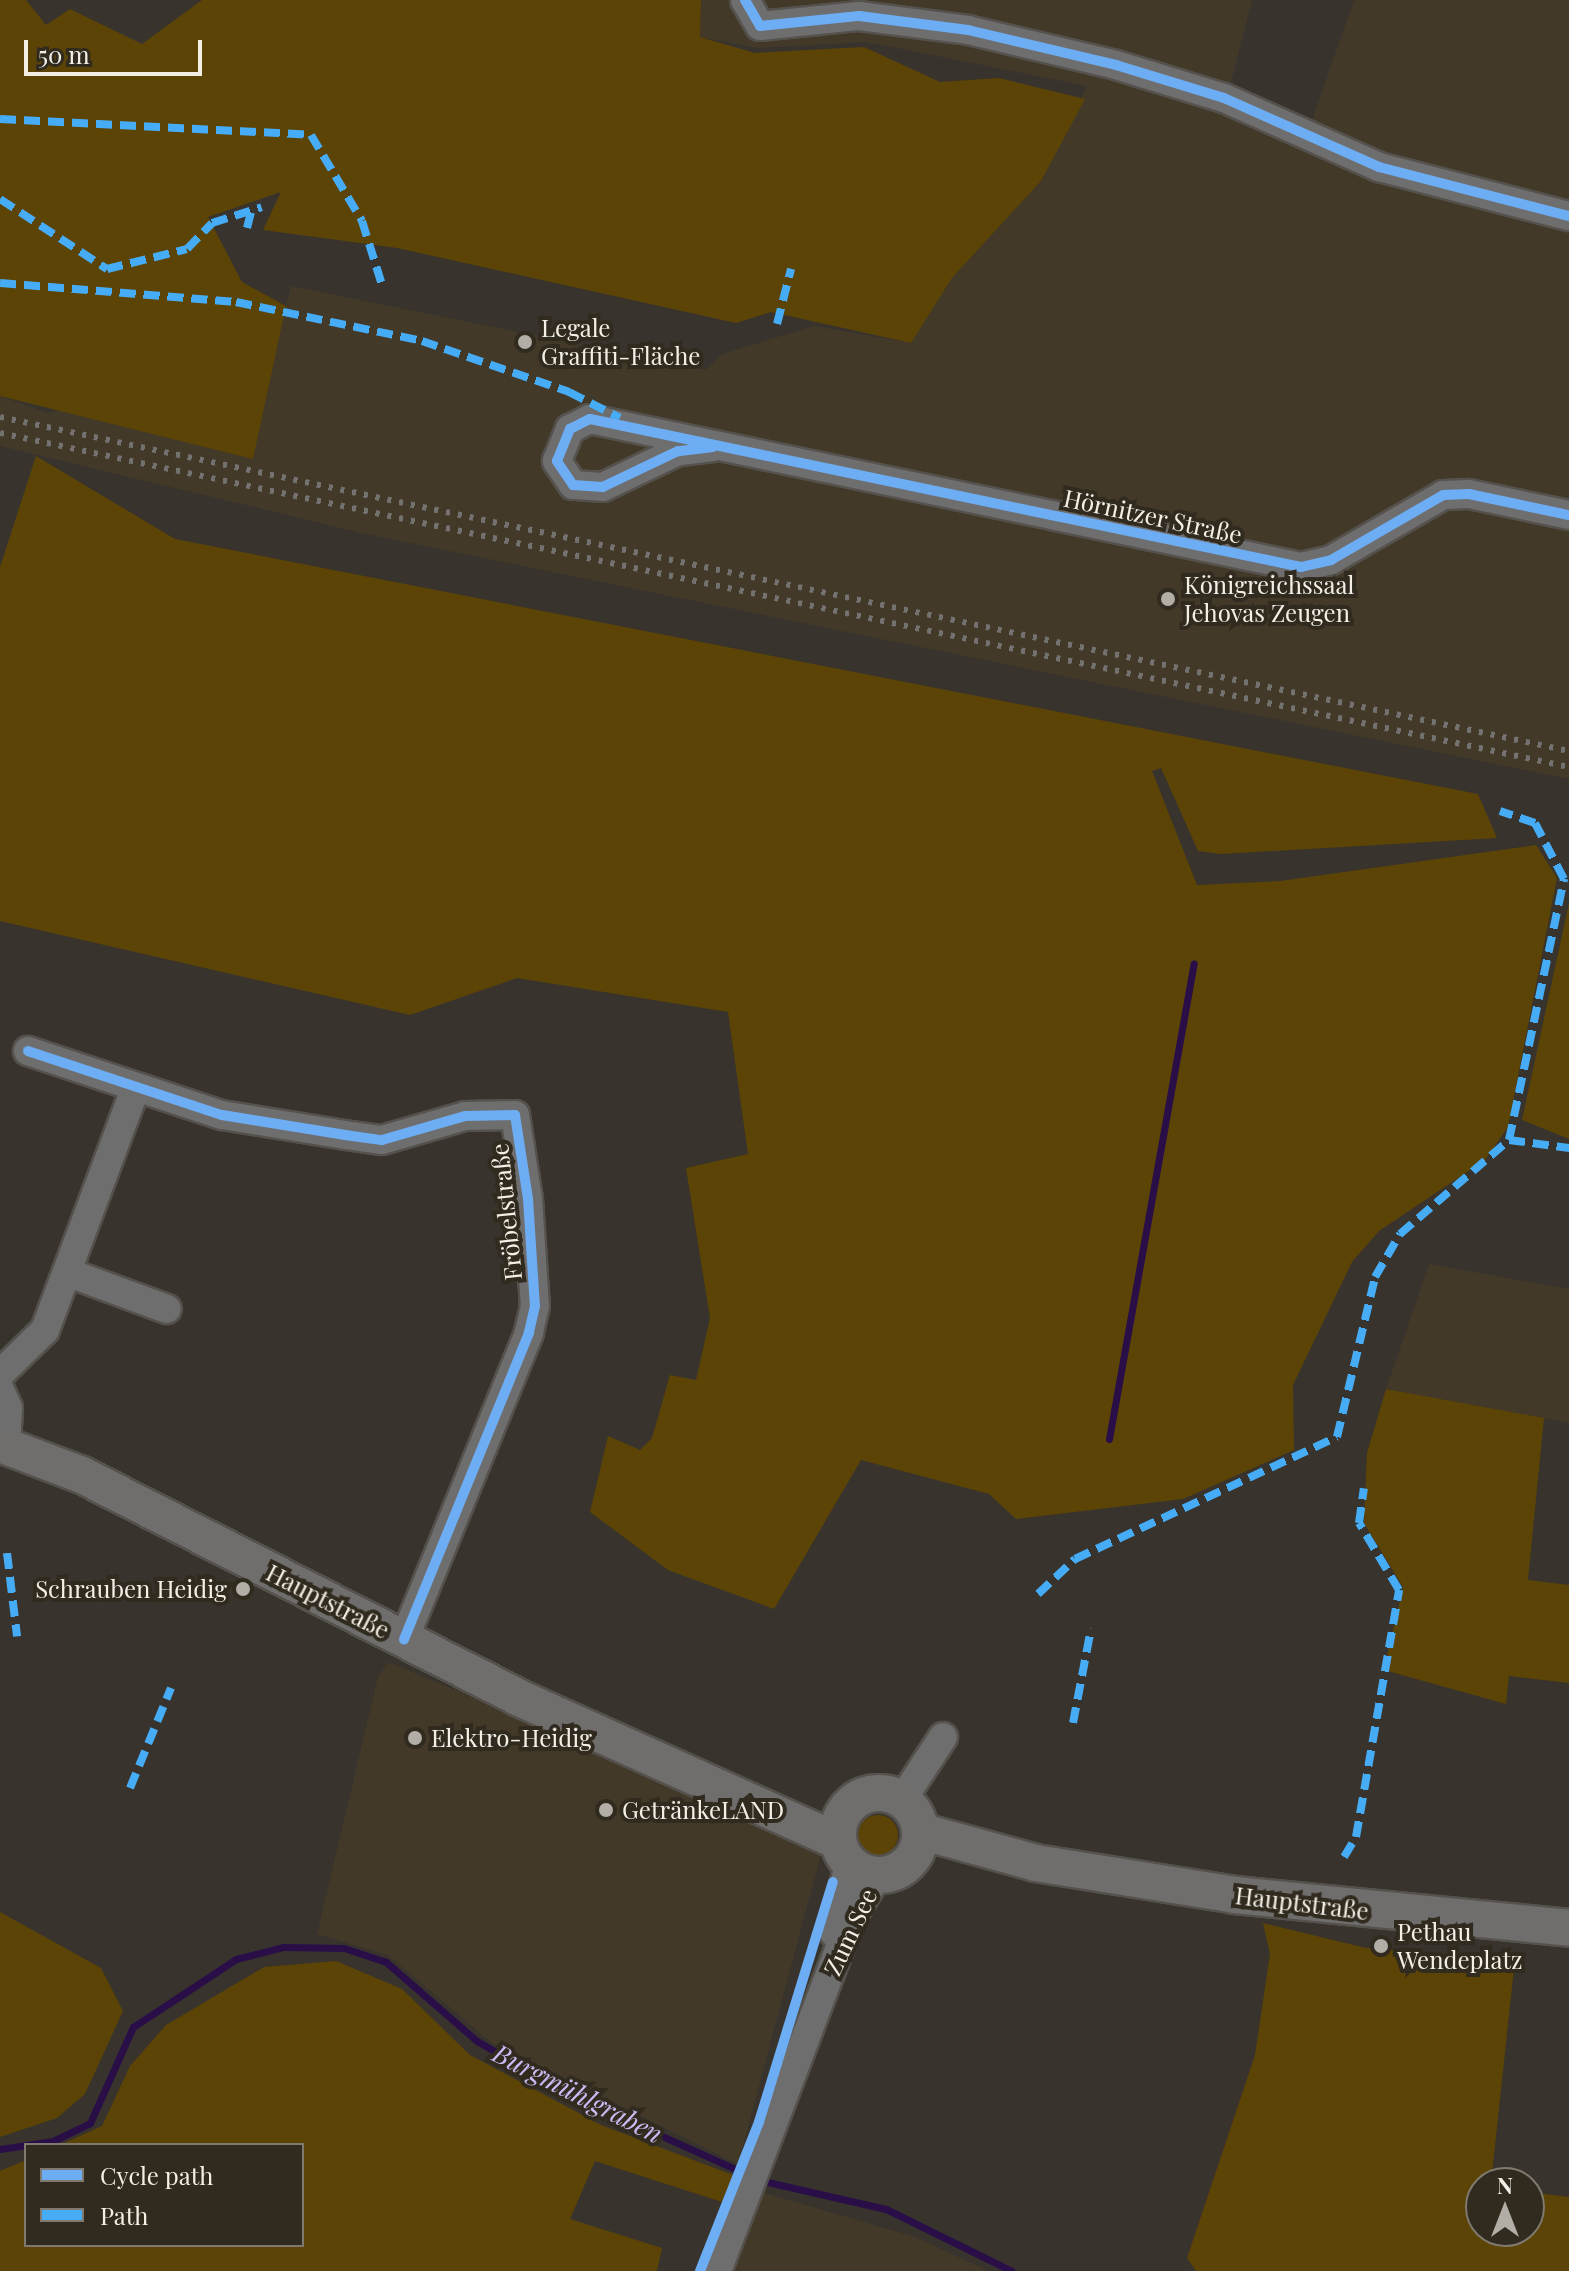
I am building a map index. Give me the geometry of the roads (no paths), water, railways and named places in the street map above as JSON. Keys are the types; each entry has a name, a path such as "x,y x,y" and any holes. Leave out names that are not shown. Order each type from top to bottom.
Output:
{"main road":[{"name":"Hauptstraße","path":"3,1445 82,1475 404,1640 612,1741 745,1794 852,1848"},
{"path":"876,1793 902,1800 917,1844 852,1848 876,1793"},
{"name":"Hauptstraße","path":"917,1844 1235,1895 1569,1928"}],"street":[{"path":"745,0 760,26 780,30 848,8 968,30 1116,65 1224,98 1379,167 1569,216"},
{"name":"Hörnitzer Straße","path":"713,447 678,451 603,487 573,485 557,461 570,429 590,419 1301,567 1331,560 1443,495 1469,494 1569,515"},
{"name":"Fröbelstraße","path":"28,1051 135,1089 222,1115 382,1140 465,1116 515,1115 529,1215 529,1333 404,1640"},
{"path":"0,1374 45,1330 69,1273 135,1089"},
{"path":"69,1273 167,1309"},
{"path":"0,1390 8,1408 3,1445"},
{"path":"902,1800 943,1737"},
{"name":"Zum See","path":"717,2271 824,1989 852,1848"}],"waterway":[{"path":"1109,1439 1194,964"},
{"name":"Burgmühlgraben","path":"40,2143 53,2141 90,2123 133,2027 236,1959 283,1947 344,1948 386,1962 477,2041 569,2094 748,2175"},
{"name":"Burgmühlgraben","path":"0,2149 24,2145"},
{"name":"Burgmühlgraben","path":"759,2180 886,2209 1012,2271"}],"railway":[{"path":"0,417 1569,751"},
{"path":"0,433 1569,767"}],"place":[{"name":"Legale Graffiti-Fläche","path":"525,342"},
{"name":"Königreichssaal Jehovas Zeugen","path":"1168,599"},
{"name":"Schrauben Heidig","path":"243,1589"},
{"name":"Elektro-Heidig","path":"415,1738"},
{"name":"GetränkeLAND","path":"606,1810"},
{"name":"Pethau Wendeplatz","path":"1381,1946"}]}
